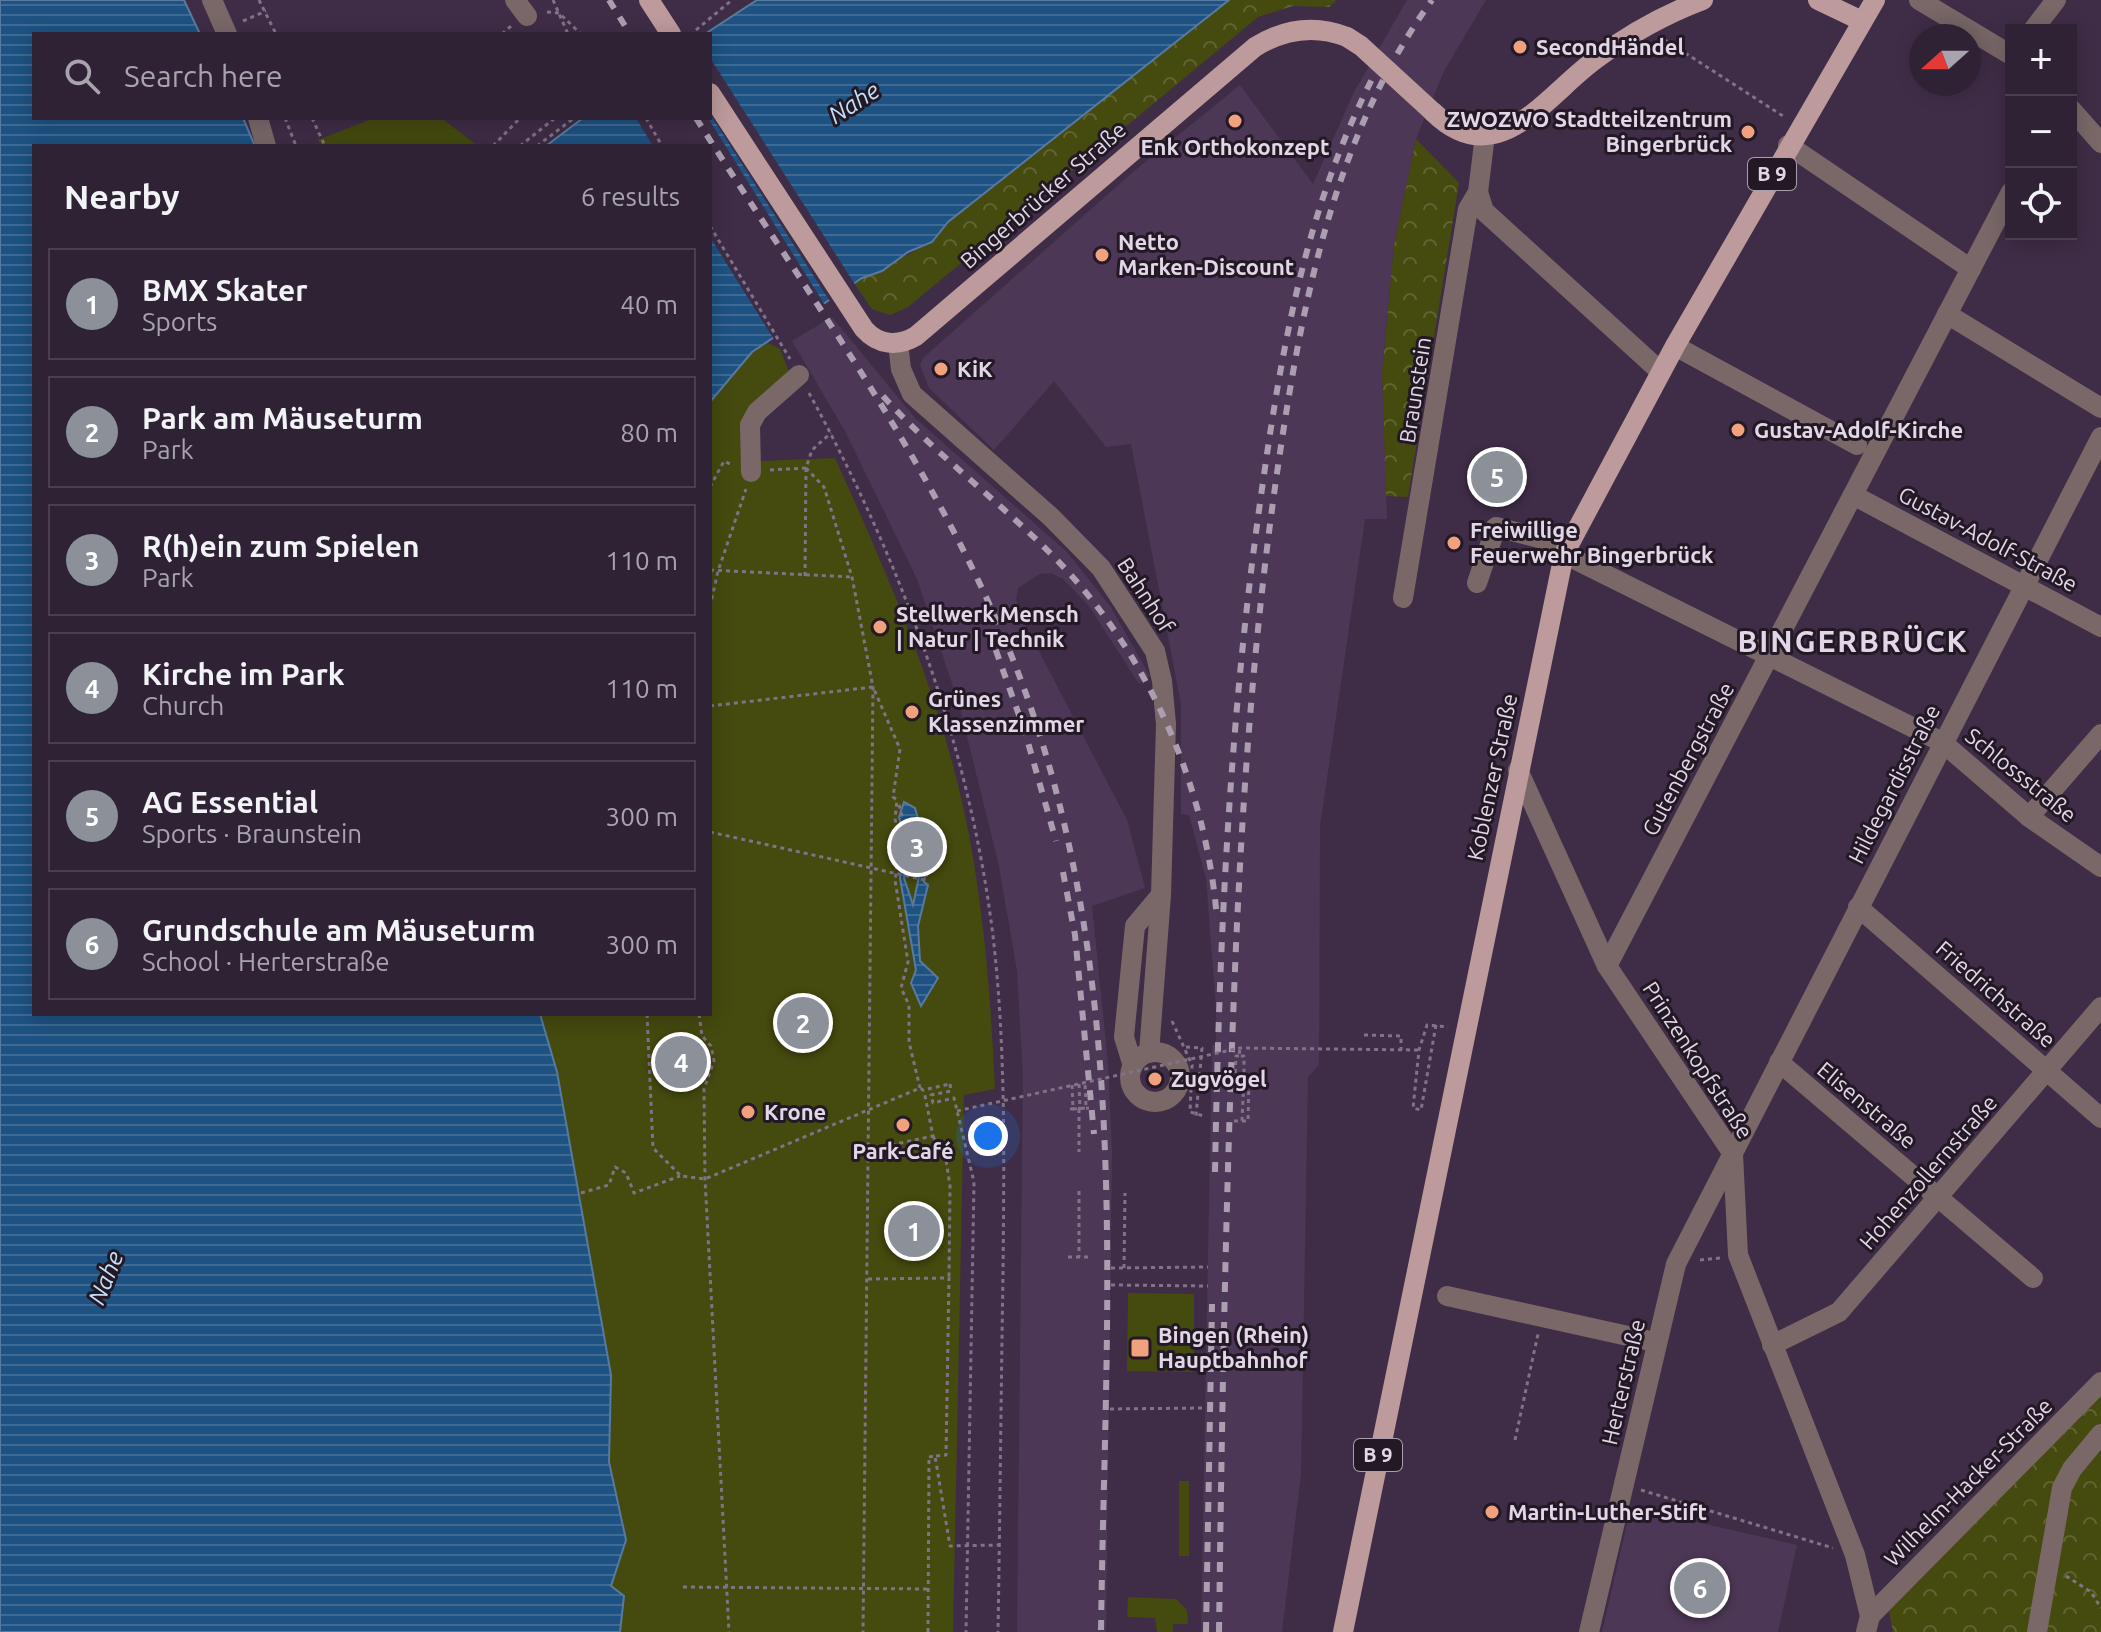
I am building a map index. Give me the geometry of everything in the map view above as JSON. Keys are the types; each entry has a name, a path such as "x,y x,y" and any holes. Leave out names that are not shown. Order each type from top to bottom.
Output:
{"main road":[{"path":"649,0 670,32"},
{"path":"1485,135 1522,123 1577,72 1646,28 1703,0"},
{"path":"1818,0 1862,21"},
{"name":"Koblenzer Straße","path":"1343,1632 1565,550 1788,145 1875,0"},
{"name":"Bingerbrücker Straße","path":"898,343 916,336 1255,47 1279,34 1305,29 1347,37 1455,129 1485,135"},
{"path":"712,96 872,337 898,343"}],"street":[{"path":"212,0 226,31"},
{"path":"1919,0 2005,51"},
{"path":"2038,24 2056,0"},
{"path":"2077,116 2101,143"},
{"path":"259,120 265,144"},
{"name":"Braunstein","path":"1403,598 1468,209 1478,192 1485,135"},
{"path":"1788,145 1971,269"},
{"path":"1478,192 1484,211 1661,372"},
{"name":"Gutenbergstraße","path":"1607,966 2005,204"},
{"path":"1947,314 2101,408"},
{"name":"Bahnhof","path":"898,343 902,375 912,394 1051,517 1101,568 1155,651 1162,681 1166,724 1161,895 1152,1019 1141,1060 1124,1037 1135,926 1161,895"},
{"path":"1675,346 1857,445"},
{"path":"751,472 750,425 757,412 799,375"},
{"name":"Hildegardisstraße","path":"1733,1154 2101,437"},
{"name":"Gustav-Adolf-Straße","path":"1853,495 2101,627"},
{"name":"Schlossstraße","path":"1477,583 1496,527 1565,550 1942,742 2029,817 2101,867"},
{"path":"2029,817 2101,734"},
{"name":"Prinzenkopfstraße","path":"1518,770 1607,966 1733,1154 1738,1255 1855,1555 1868,1624"},
{"name":"Friedrichstraße","path":"1858,907 2101,1118"},
{"name":"Hohenzollernstraße","path":"1772,1345 1839,1312 2101,1007"},
{"name":"Elisenstraße","path":"1779,1062 2033,1278"},
{"name":"Herterstraße","path":"1589,1632 1655,1342 1676,1264 1733,1154"},
{"path":"1447,1296 1655,1342"},
{"name":"Wilhelm-Hacker-Straße","path":"1868,1624 2101,1382"},
{"path":"2037,1632 2062,1488 2072,1469 2101,1434"}],"path":[{"path":"259,0 275,32"},
{"path":"553,0 567,32"},
{"path":"696,30 732,0"},
{"path":"226,31 266,11"},
{"path":"559,13 579,32"},
{"path":"1646,28 1799,127"},
{"path":"286,120 295,144"},
{"path":"313,120 324,144"},
{"path":"510,120 511,125"},
{"path":"495,144 517,120"},
{"path":"522,144 552,120"},
{"path":"540,144 571,120"},
{"path":"647,120 661,144"},
{"path":"712,229 783,347"},
{"path":"799,375 831,433 906,603 937,693 976,838 992,933 1001,1019 1005,1124 998,1632"},
{"path":"805,576 806,468 812,450 831,433"},
{"path":"712,483 724,461 751,472 806,468"},
{"path":"806,468 824,487 852,577 873,687 863,1632"},
{"path":"712,598 751,472"},
{"path":"712,570 852,577"},
{"path":"712,706 873,687"},
{"path":"712,832 925,880 932,860 916,834 905,827 901,803 893,797 900,749 873,687"},
{"path":"897,800 895,819 901,841 897,874 908,962 901,988 909,1005 909,1042 933,1136 938,1147 944,1147 950,1186 946,1455 929,1457 928,1632"},
{"path":"647,1016 653,1148 681,1176"},
{"path":"699,1016 702,1036 711,1046 714,1061 704,1089 705,1179 729,1632"},
{"path":"1152,1019 1175,1021 1192,1065 1190,1112 1204,1116"},
{"path":"1427,1025 1436,1025 1421,1110 1413,1108 1419,1050 1427,1025"},
{"path":"1364,1035 1401,1036 1401,1050"},
{"path":"1184,1046 1202,1048 1196,1116"},
{"path":"957,1111 1240,1048 1419,1050"},
{"path":"1240,1048 1239,1056 1236,1056 1235,1075 1243,1078 1242,1121"},
{"path":"1234,1121 1248,1121 1249,1078 1244,1067 1244,1056 1239,1056"},
{"path":"1072,1085 1073,1109 1079,1110 1086,1108 1085,1082"},
{"path":"581,1193 609,1185 615,1167 626,1173 634,1193 681,1176 705,1179 922,1089 950,1084 951,1091 931,1095 933,1103 954,1098 974,1182 966,1632"},
{"path":"1079,1084 1079,1152"},
{"path":"1070,1109 1089,1108"},
{"path":"868,1150 933,1136"},
{"path":"1079,1191 1079,1257"},
{"path":"1124,1268 1125,1193"},
{"path":"1683,1250 1702,1261 1738,1255"},
{"path":"1068,1257 1090,1257"},
{"path":"1111,1268 1208,1267"},
{"path":"867,1279 949,1278"},
{"path":"1111,1285 1208,1286"},
{"path":"1515,1440 1541,1317"},
{"path":"1110,1409 1205,1408"},
{"path":"935,1456 950,1546 999,1545"},
{"path":"1624,1485 1803,1539"},
{"path":"2048,1572 2068,1576 2091,1592 2101,1608"},
{"path":"683,1587 928,1589"}],"shaded area":[{"path":"1407,0 1486,0 1444,71 1416,139 1394,245 1382,373 1387,519 1365,519 1320,826 1319,1065 1308,1077 1301,1474 1282,1632 1201,1632 1212,1045 1216,1044 1216,1008 1206,878 1189,815 1181,814 1181,704 1131,444 1106,447 1054,381 994,450 929,388 920,365 923,358 1133,172 1240,85 1313,184 1354,92"},
{"path":"832,317 915,418 1067,552 1110,606 1150,676 1139,684 1089,606 1063,579 1051,573 1040,574 1018,588 1016,599 1019,613 1127,820 1145,888 1092,906 1108,1063 1112,1152 1106,1632 1017,1632 1023,1076 1017,971 999,866 959,704 917,579 846,433 792,341"},
{"path":"1631,1507 1797,1545 1778,1632 1602,1632"}],"green space":[{"path":"1229,0 1337,0 1329,7 1293,6 1258,17 908,307 890,315 872,309 854,283 932,242 948,222"},
{"path":"369,120 444,120 475,144 320,144 318,140"},
{"path":"1416,139 1459,183 1408,497 1386,496 1382,373 1394,245"},
{"path":"766,342 780,349 789,372 757,404 761,461 835,458 876,550 913,643 945,738 969,835 979,898 995,1089 964,1095 953,1632 620,1632 624,1596 611,1587 626,1540 609,1462 611,1374 557,1072 541,1016 712,1016 712,400 752,352"},
{"path":"1128,1293 1194,1294 1194,1372 1127,1371"},
{"path":"2101,1393 2101,1632 1893,1632 1889,1611 2096,1394"},
{"path":"1179,1481 1189,1481 1189,1556 1179,1556"},
{"path":"1128,1597 1176,1599 1187,1610 1188,1624 1173,1624 1173,1632 1157,1632 1155,1618 1127,1617"}],"water":[{"name":"Nahe","path":"0,0 184,0 199,32 32,32 32,120 244,120 254,144 32,144 32,1016 541,1016 557,1072 611,1375 609,1462 626,1540 611,1586 624,1596 620,1632 0,1632"},
{"name":"Nahe","path":"757,0 1229,0 948,222 932,242 908,252 882,271 862,278 752,352 712,400 712,144 549,144 580,120 712,120 712,32 708,32"},
{"path":"904,802 915,808 929,857 924,882 928,885 918,926 920,961 938,978 921,1006 911,983 916,970 900,878 905,840 899,817","holes":["917,837 923,858 913,905 904,878 910,839"]}],"pier":[{"path":"712,61 856,286 831,303 712,117"},
{"path":"637,120 709,120 826,307 775,341 712,240 712,144 652,144"}],"railway":[{"path":"609,0 629,32"},
{"path":"1219,1632 1225,1289 1236,946 1250,713 1268,538 1296,354 1325,230 1368,111 1397,54 1432,0"},
{"path":"1215,1172 1219,1004 1233,753 1249,586 1268,444 1288,330 1316,220 1334,165 1383,58"},
{"path":"697,120 861,373 939,504 1005,640 1047,759 1076,881 1094,1004 1104,1129 1107,1255 1101,1632"},
{"path":"883,396 922,436 1047,550 1082,588 1113,629 1165,719 1184,767 1200,817 1211,868 1217,919"},
{"path":"989,631 1025,732 1056,841"},
{"path":"1063,872 1075,935 1094,1134"},
{"path":"1206,1632 1212,1304"}],"place":[{"name":"SecondHändel","path":"1520,47"},
{"name":"Enk Orthokonzept","path":"1235,121"},
{"name":"ZWOZWO Stadtteilzentrum Bingerbrück","path":"1748,132"},
{"name":"Netto Marken-Discount","path":"1102,255"},
{"name":"KiK","path":"941,369"},
{"name":"Gustav-Adolf-Kirche","path":"1738,430"},
{"name":"AG Essential","path":"1497,477"},
{"name":"Freiwillige Feuerwehr Bingerbrück","path":"1454,543"},
{"name":"Stellwerk Mensch | Natur | Technik","path":"880,627"},
{"name":"Grünes Klassenzimmer","path":"912,712"},
{"name":"R(h)ein zum Spielen","path":"917,847"},
{"name":"Park am Mäuseturm","path":"803,1023"},
{"name":"Kirche im Park","path":"681,1062"},
{"name":"Zugvögel","path":"1155,1079"},
{"name":"Krone","path":"748,1112"},
{"name":"Park-Café","path":"903,1125"},
{"name":"BMX Skater","path":"914,1231"},
{"name":"Bingen (Rhein) Hauptbahnhof","path":"1140,1348"},
{"name":"Martin-Luther-Stift","path":"1492,1512"},
{"name":"Grundschule am Mäuseturm","path":"1700,1588"}],"district":[{"name":"BINGERBRÜCK","path":"1853,642"}]}
